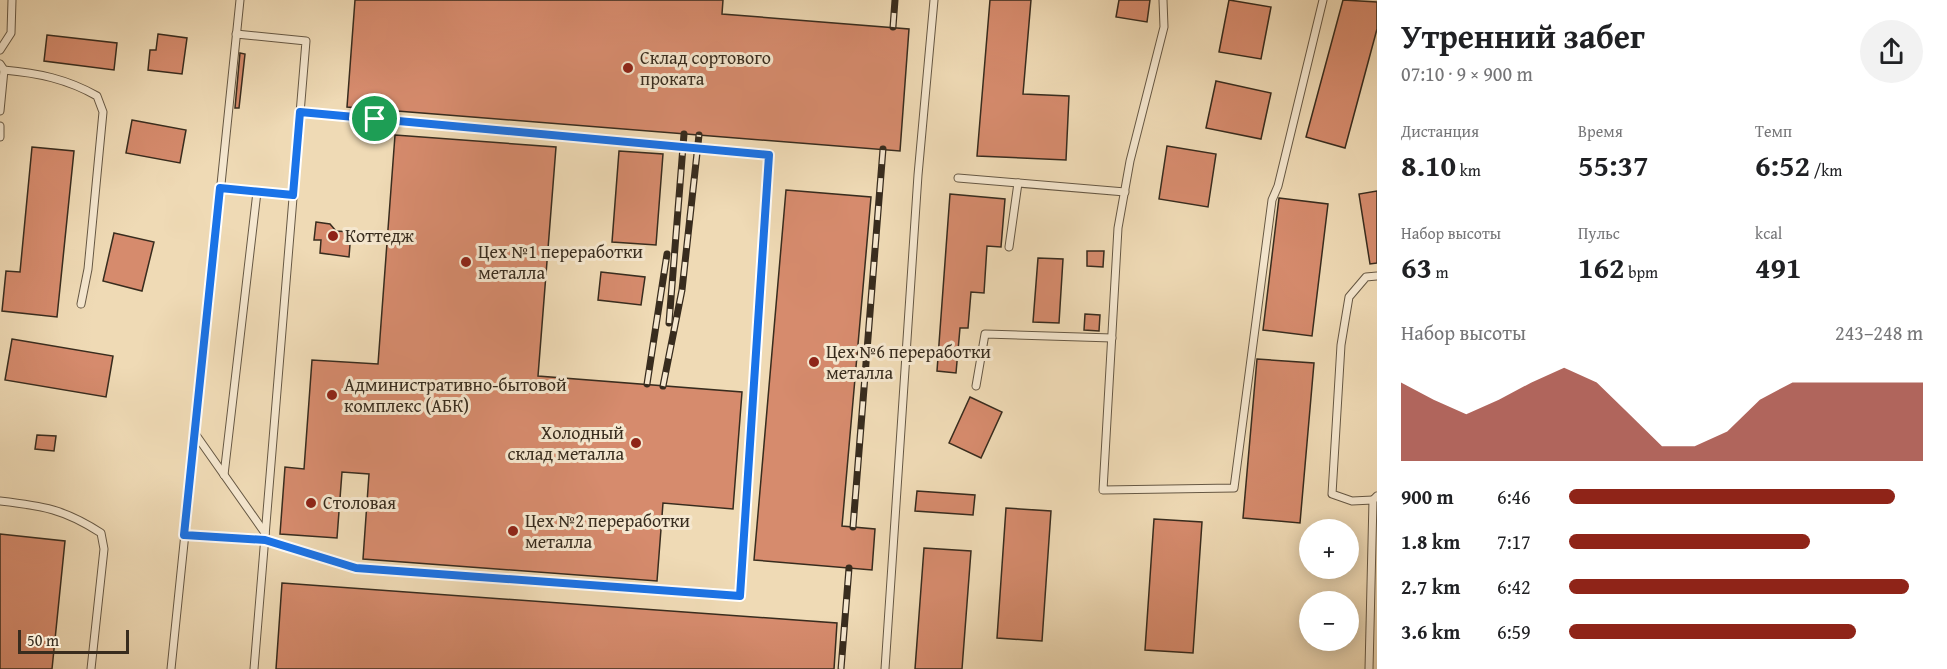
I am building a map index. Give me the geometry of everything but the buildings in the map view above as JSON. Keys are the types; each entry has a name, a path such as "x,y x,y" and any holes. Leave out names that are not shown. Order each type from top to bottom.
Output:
{"lane":[{"path":"0,50 11,33 12,0"},
{"path":"171,669 240,0"},
{"path":"885,669 918,187 934,0"},
{"path":"1163,0 1164,27 1130,160 1118,228 1103,490 1234,488 1272,200 1281,175 1323,0"},
{"path":"236,34 306,41 254,669"},
{"path":"0,111 2,67 40,74 78,85 97,96 103,112 88,269 81,304"},
{"path":"184,535 265,536 356,568 740,596 769,155 300,112"},
{"path":"0,126 0,137"},
{"path":"958,178 1125,192"},
{"path":"1009,247 1018,183"},
{"path":"220,188 293,195"},
{"path":"224,475 257,192"},
{"path":"1369,669 1375,498 1352,501 1332,494 1341,345 1349,297 1366,277 1377,276"},
{"path":"976,386 985,334 1112,338"},
{"path":"196,435 265,536"},
{"path":"0,501 57,509 101,533 104,549 91,669"}],"railway":[{"path":"893,27 895,0"},
{"path":"669,323 684,134"},
{"path":"663,386 682,290 699,135"},
{"path":"853,527 883,149"},
{"path":"647,384 667,254"},
{"path":"841,669 849,568"}],"place":[{"name":"Склад сортового проката","path":"628,68"},
{"name":"Коттедж","path":"333,236"},
{"name":"Цех №1 переработки металла","path":"466,262"},
{"name":"Цех №6 переработки металла","path":"814,362"},
{"name":"Административно-бытовой комплекс (АБК)","path":"332,395"},
{"name":"Холодный склад металла","path":"636,443"},
{"name":"Столовая","path":"311,503"},
{"name":"Цех №2 переработки металла","path":"513,531"}],"route":[{"path":"300,112 375,119 769,155 740,596 356,568 265,540 184,535 220,188 293,195 300,112"}]}
